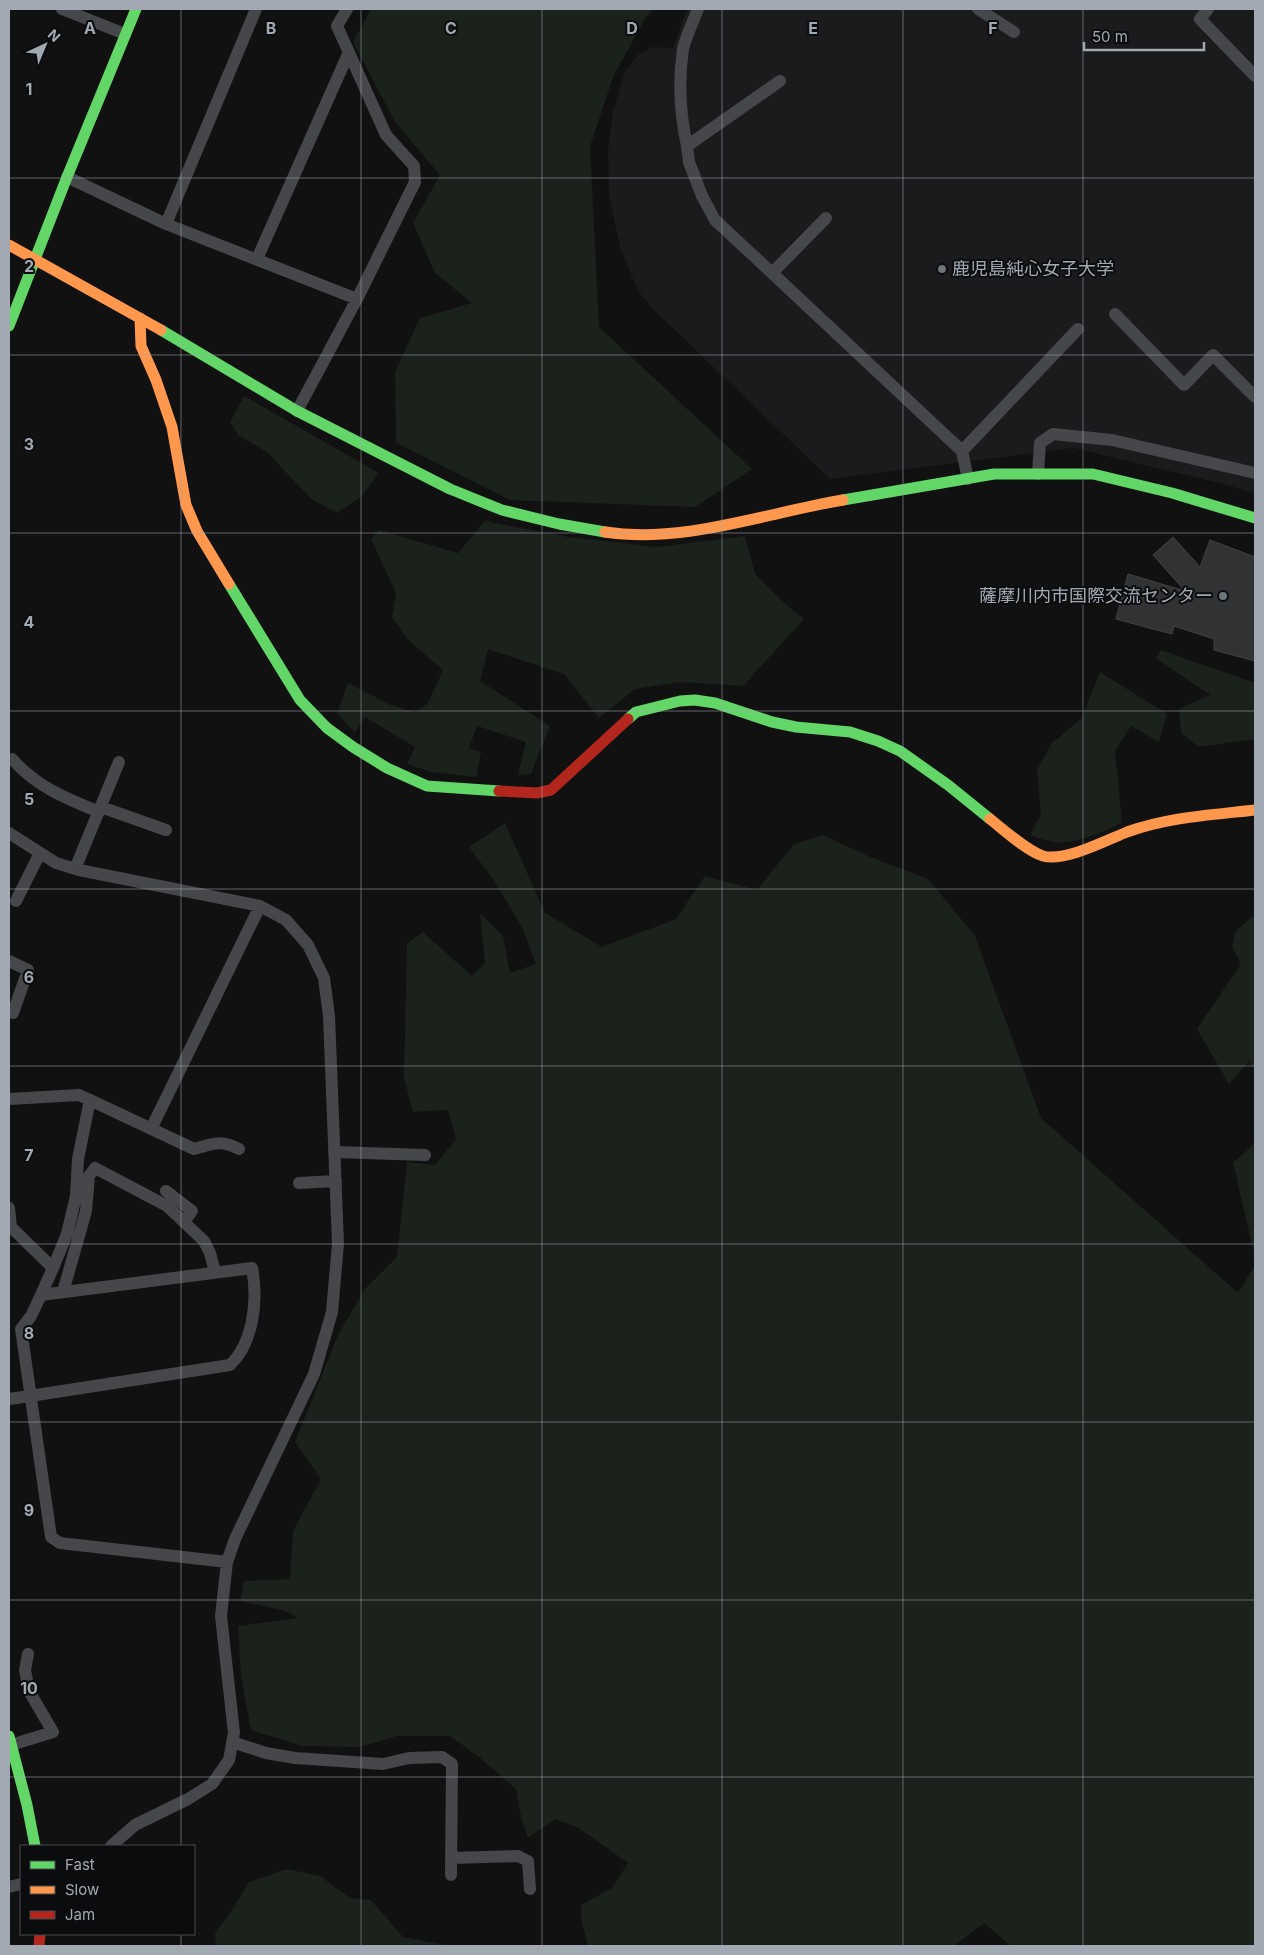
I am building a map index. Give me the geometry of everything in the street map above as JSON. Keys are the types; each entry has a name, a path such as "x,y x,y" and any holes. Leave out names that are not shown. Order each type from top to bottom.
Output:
{"street":[{"path":"62,9 125,34"},
{"path":"9,326 67,177 136,9"},
{"path":"166,224 256,9"},
{"path":"297,411 416,182 414,166 386,134 337,26 347,9"},
{"path":"698,9 684,48 680,82 682,120 689,162 702,196 715,220 962,452 968,479"},
{"path":"978,9 1014,32"},
{"path":"1208,9 1200,19 1255,76"},
{"path":"257,260 349,52"},
{"path":"686,146 780,81"},
{"path":"67,177 166,224 356,299"},
{"path":"772,273 826,218"},
{"path":"9,245 34,261 140,318 297,411 401,465 450,489 502,510 559,524 620,534 671,533 719,526 806,506 994,474 1093,474 1172,493 1255,518"},
{"path":"1115,314 1184,384 1213,355 1255,397"},
{"path":"140,318 141,346 156,380 172,427 186,505 197,532 300,700 327,728 386,768 427,786 536,793 551,790 636,712 680,701 694,700 715,703 772,722 796,727 850,732 878,741 900,751 948,785 1018,841 1043,856 1067,855 1130,831 1177,819 1255,810"},
{"path":"962,452 1078,329"},
{"path":"1038,474 1040,443 1053,434 1112,440 1255,473"},
{"path":"12,759 25,774 52,792 100,810 166,830"},
{"path":"75,869 119,762"},
{"path":"9,833 56,863 75,869 260,906 286,920 308,945 324,978 329,1016 338,1244 332,1312 314,1374 235,1539 227,1562 221,1616 234,1733 229,1760 212,1784 188,1799 135,1825 112,1845"},
{"path":"16,901 40,853"},
{"path":"151,1129 260,906"},
{"path":"9,961 28,970 13,1013 9,1012"},
{"path":"9,1099 79,1095 194,1150 220,1142 239,1150"},
{"path":"90,1100 78,1159 76,1196 67,1234 41,1296 31,1316 21,1329 51,1537 60,1543 227,1562"},
{"path":"334,1152 425,1155"},
{"path":"63,1292 86,1212 90,1176 95,1168 167,1206 204,1241 210,1253 215,1272"},
{"path":"299,1183 336,1181"},
{"path":"166,1191 192,1210 184,1222"},
{"path":"9,1208 10,1227 53,1268"},
{"path":"9,1399 230,1365 238,1357 252,1324 255,1283 252,1268 41,1296"},
{"path":"28,1654 25,1670 29,1690 53,1732 10,1740 27,1805 34,1845"},
{"path":"232,1742 266,1754 295,1758 383,1764 409,1758 442,1757 452,1764 451,1875"},
{"path":"451,1858 518,1856 528,1861 530,1889"}],"shaded area":[{"path":"371,9 654,9 646,17 613,77 590,146 599,327 752,469 695,507 510,500 396,443 395,372 420,318 472,303 435,273 413,223 440,175 395,122 353,42"},
{"name":"鹿児島純心女子大学","path":"687,9 1255,9 1255,494 1228,485 1073,448 830,479 654,310 638,291 620,247 609,195 608,150 613,112 625,71 639,54 652,47 673,48"},
{"path":"244,396 379,473 361,497 337,513 311,499 268,453 238,435 230,422"},
{"path":"485,521 569,537 657,547 745,536 755,574 780,599 804,619 743,686 679,682 635,689 599,718 564,674 488,649 480,681 550,726 531,774 518,775 526,742 477,726 469,748 481,752 476,777 431,772 407,764 415,747 365,717 355,733 337,713 348,683 391,705 415,712 428,703 443,670 407,639 392,617 396,593 371,539 379,530 458,553"},
{"path":"1161,650 1255,683 1255,739 1199,747 1181,733 1179,709 1210,695 1156,658"},
{"path":"1100,672 1167,714 1159,742 1131,726 1115,751 1122,822 1095,835 1079,840 1052,842 1043,840 1030,835 1041,814 1037,770 1051,744 1081,719"},
{"path":"505,823 545,913 602,947 676,919 705,876 757,890 794,844 823,835 870,857 928,879 975,936 1041,1118 1238,1293 1255,1265 1255,1946 1011,1946 984,1923 954,1946 588,1946 582,1923 581,1905 612,1888 628,1863 579,1828 555,1819 528,1838 521,1817 516,1789 479,1757 450,1736 397,1736 359,1747 302,1746 251,1730 241,1675 238,1626 298,1618 285,1611 240,1601 244,1581 290,1579 293,1531 321,1479 295,1442 338,1335 365,1289 397,1257 407,1162 435,1165 456,1139 448,1110 413,1112 404,1078 407,943 423,932 472,976 485,963 480,913 503,936 510,973 536,964 522,927 495,882 469,847"},
{"path":"1255,916 1255,1068 1248,1062 1229,1084 1197,1029 1241,964 1232,947 1235,932"},
{"path":"1255,1143 1255,1257 1233,1163"},
{"path":"287,1869 320,1876 350,1898 371,1900 403,1937 450,1946 216,1946 215,1932 229,1915 249,1882"}],"building":[{"name":"薩摩川内市国際交流センター","path":"1173,537 1200,567 1210,540 1255,557 1255,661 1214,650 1214,639 1174,626 1172,634 1116,619 1128,574 1185,591 1153,555"}],"traffic: fast":[{"path":"9,326 67,177 136,9"},
{"path":"161,330 297,411 450,489 502,510 559,524 605,532"},
{"path":"843,500 994,474 1093,474 1172,493 1255,518"},
{"path":"229,584 300,700 327,728 387,768 427,786 499,791"},
{"path":"628,719 636,712 680,701 695,700 715,703 772,722 796,727 850,732 878,741 900,751 948,785 990,819"},
{"path":"9,1736 27,1805 35,1845"}],"traffic: slow":[{"path":"9,245 161,330"},
{"path":"140,318 141,346 156,380 172,427 186,505 197,531 229,584"},
{"path":"605,532 635,535 694,531 843,500"},
{"path":"990,819 1030,850 1043,856 1052,857 1074,853 1127,832 1158,823 1190,817 1255,810"}],"traffic: jam":[{"path":"499,791 537,793 551,790 628,719"},
{"path":"39,1946 40,1935"}],"place":[{"name":"鹿児島純心女子大学","path":"942,269"},
{"name":"薩摩川内市国際交流センター","path":"1223,596"}]}
